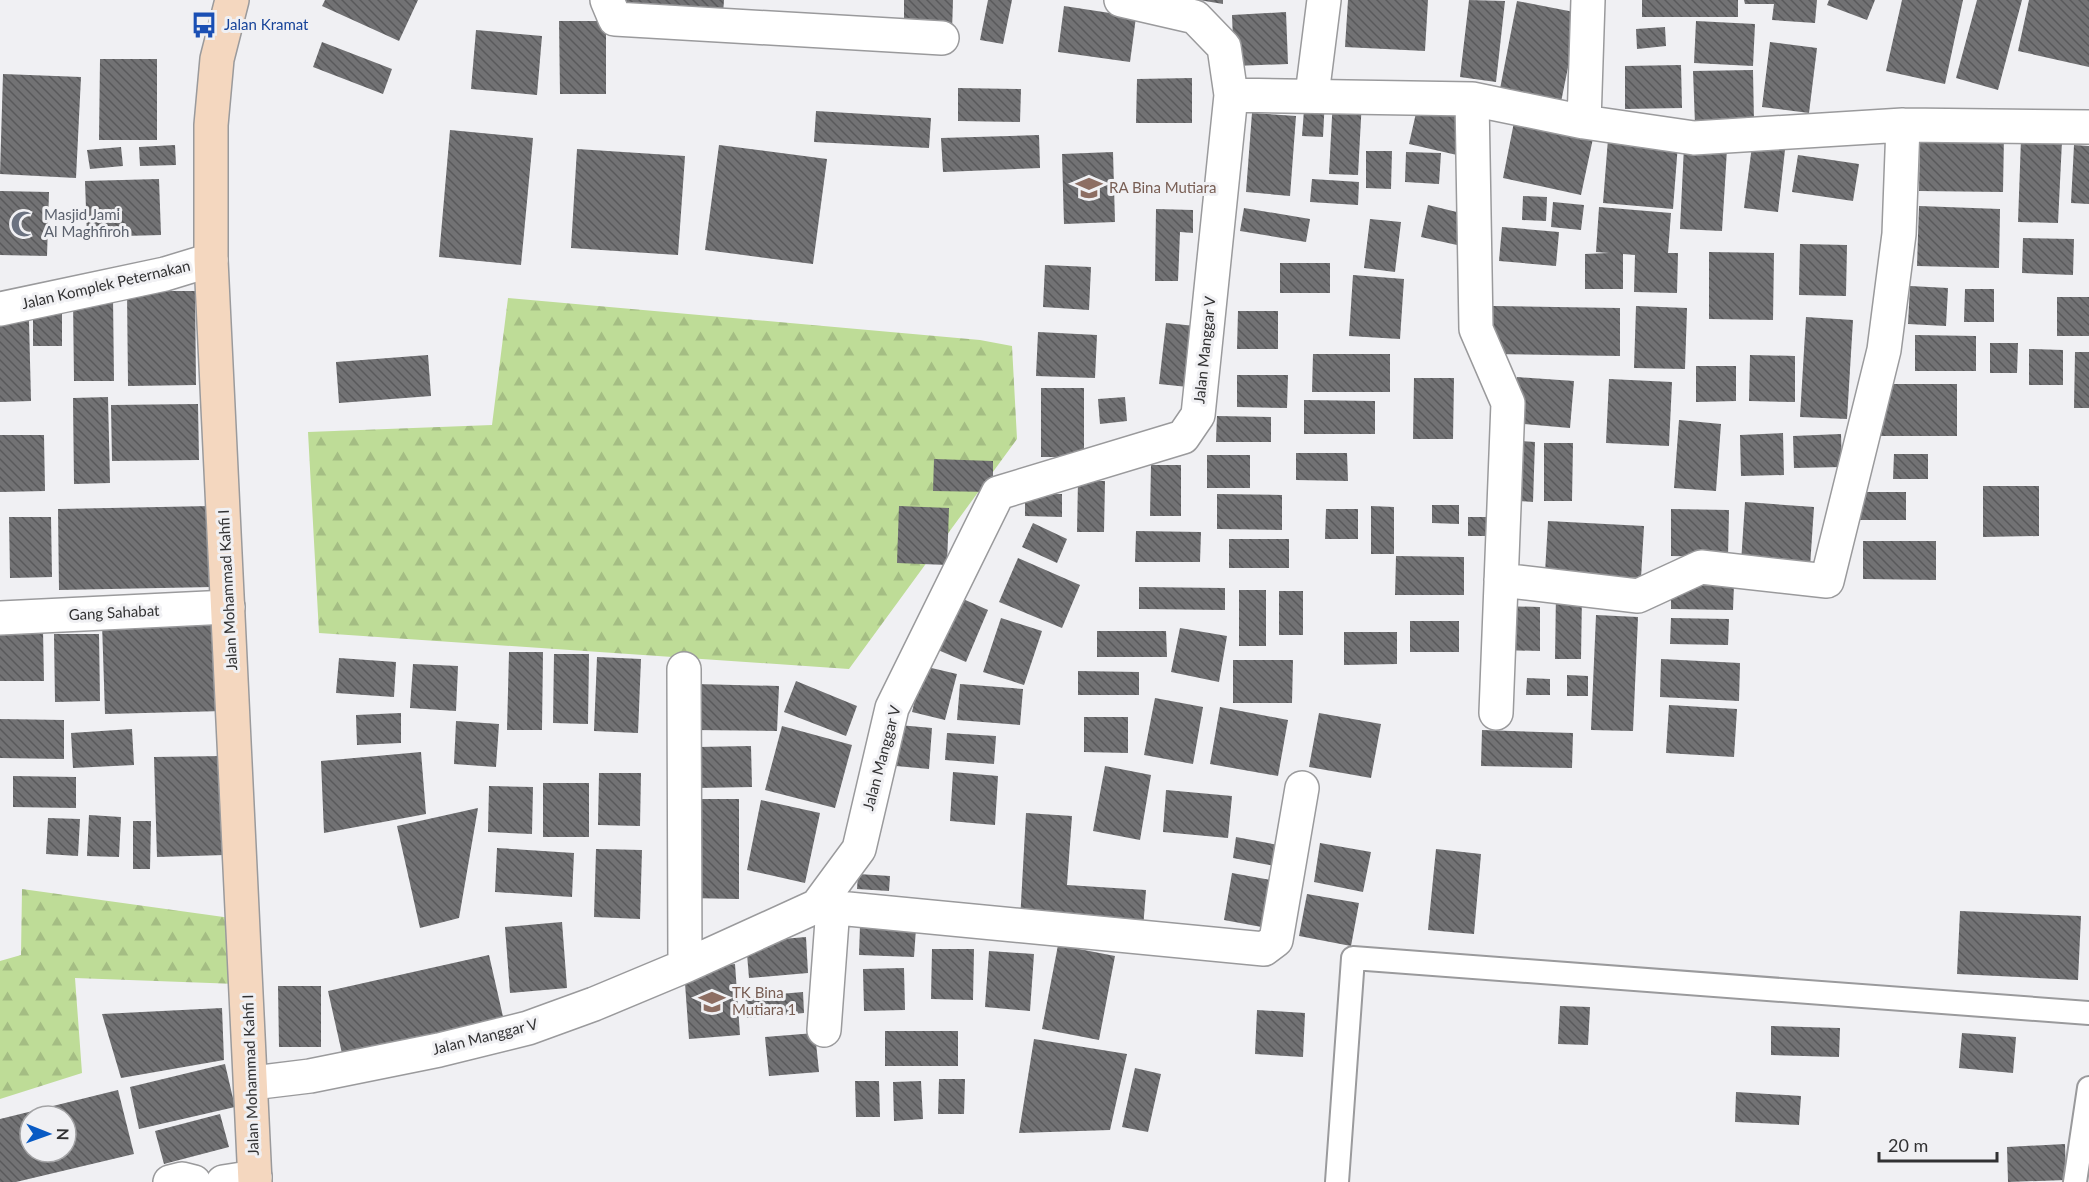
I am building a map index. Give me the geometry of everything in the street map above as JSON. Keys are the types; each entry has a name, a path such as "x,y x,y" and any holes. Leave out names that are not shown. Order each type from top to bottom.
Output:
{"main road":[{"name":"Jalan Mohammad Kahfi I","path":"232,0 217,58 213,103 211,260 255,1179"}],"street":[{"path":"607,0 615,19 942,38"},
{"name":"Jalan Manggar V","path":"252,1083 334,1071 439,1050 528,1028 594,1004 825,907 858,849 892,708 998,493 1183,437 1198,415 1232,95 1224,46 1195,17 1121,0"},
{"path":"1312,95 1324,0"},
{"path":"1584,122 1588,0"},
{"path":"1232,95 1472,99 1584,122 1694,138 1903,125 2089,127"},
{"path":"1472,99 1476,329 1508,403 1496,713"},
{"path":"1501,579 1638,596 1701,567 1827,581 1887,327 1899,234 1903,125"},
{"name":"Jalan Komplek Peternakan","path":"0,309 165,274 211,260"},
{"name":"Gang Sahabat","path":"0,618 228,607"},
{"path":"684,669 685,966"},
{"path":"824,1030 825,907 1264,949 1276,940 1302,788"},
{"path":"170,1182 182,1179 194,1182"},
{"path":"223,1182 255,1179"}],"lane":[{"path":"1337,1182 1353,958 2089,1014"},
{"path":"2075,1182 2089,1088"}],"green space":[{"path":"508,298 980,340 1012,346 1017,439 849,669 319,633 308,432 492,425"},
{"path":"22,889 238,919 237,984 75,978 82,1073 0,1099 0,961 21,955"}],"building":[{"path":"325,0 418,0 399,41 322,6"},
{"path":"624,0 724,0 723,14 624,14"},
{"path":"904,0 953,0 952,31 904,29"},
{"path":"988,0 1012,0 1003,44 980,40"},
{"path":"1199,0 1223,0 1223,4"},
{"path":"1348,0 1428,0 1425,51 1345,47"},
{"path":"1469,0 1505,1 1496,82 1460,77"},
{"path":"1642,0 1738,0 1738,17 1642,17"},
{"path":"1744,0 1817,0 1815,23 1772,20 1774,4 1745,4"},
{"path":"1829,0 1875,0 1867,20 1827,5"},
{"path":"1902,0 1963,0 1945,84 1886,71"},
{"path":"1977,0 2022,0 1998,90 1956,78"},
{"path":"2029,0 2089,0 2089,67 2018,51"},
{"path":"1517,1 1579,13 1560,107 1499,94"},
{"path":"1064,6 1136,17 1130,62 1058,52"},
{"path":"1286,12 1288,64 1234,66 1232,15"},
{"path":"559,21 606,21 606,94 560,94"},
{"path":"1696,21 1755,24 1753,66 1694,63"},
{"path":"1665,27 1666,46 1637,49 1636,29"},
{"path":"476,30 542,36 537,95 471,89"},
{"path":"322,42 392,69 383,94 313,67"},
{"path":"1770,42 1817,48 1809,113 1762,107"},
{"path":"100,59 157,59 157,140 99,140"},
{"path":"1681,65 1682,108 1625,109 1625,66"},
{"path":"1753,70 1754,122 1695,124 1693,71"},
{"path":"3,74 81,77 76,178 0,174"},
{"path":"1192,78 1192,123 1136,123 1137,79"},
{"path":"958,88 1021,89 1020,122 958,121"},
{"path":"1305,97 1325,98 1323,137 1302,136"},
{"path":"1333,98 1362,100 1358,175 1329,174"},
{"path":"1418,104 1466,114 1457,155 1409,144"},
{"path":"816,111 931,118 929,148 814,142"},
{"path":"1516,112 1595,129 1581,195 1503,178"},
{"path":"1252,113 1296,116 1290,196 1246,192"},
{"path":"450,130 533,138 521,265 439,257"},
{"path":"1920,133 2004,134 2003,192 1919,191"},
{"path":"1039,135 1040,168 943,172 941,138"},
{"path":"1608,139 1678,144 1673,209 1603,203"},
{"path":"2021,139 2062,141 2058,223 2018,222"},
{"path":"175,145 176,165 140,166 139,147"},
{"path":"719,145 827,159 813,264 705,250"},
{"path":"2074,145 2089,146 2089,204 2071,203"},
{"path":"1684,146 1727,149 1722,231 1680,229"},
{"path":"1752,146 1785,150 1778,212 1744,208"},
{"path":"121,147 123,166 90,169 87,150"},
{"path":"577,149 685,156 678,255 571,248"},
{"path":"1366,151 1392,151 1391,189 1366,188"},
{"name":"RA Bina Mutiara","path":"1113,152 1115,222 1064,224 1062,154"},
{"path":"1406,152 1441,153 1439,184 1405,182"},
{"path":"1798,155 1859,164 1853,201 1792,192"},
{"path":"159,179 161,235 87,237 85,181"},
{"path":"1312,179 1359,182 1358,205 1310,202"},
{"name":"Masjid Jami Al Maghfiroh","path":"0,191 49,192 47,256 0,255"},
{"path":"1523,196 1547,197 1546,221 1522,220"},
{"path":"1553,202 1584,205 1581,230 1551,227"},
{"path":"1428,205 1465,214 1457,245 1421,237"},
{"path":"1919,206 2000,209 1999,268 1917,266"},
{"path":"1599,207 1671,213 1668,253 1678,253 1677,293 1634,292 1635,255 1623,254 1623,289 1585,289 1585,254 1609,253 1596,252"},
{"path":"1244,208 1310,219 1306,242 1240,231"},
{"path":"1156,209 1193,210 1193,233 1180,232 1178,281 1155,281"},
{"path":"1370,219 1401,222 1395,272 1364,268"},
{"path":"1502,227 1559,232 1556,266 1499,261"},
{"path":"2023,238 2074,239 2073,275 2022,273"},
{"path":"1800,244 1847,245 1846,296 1799,295"},
{"path":"1709,252 1774,253 1773,320 1709,319"},
{"path":"1280,263 1330,263 1330,293 1280,293"},
{"path":"1045,265 1091,267 1089,310 1043,307"},
{"path":"1353,275 1404,279 1400,339 1349,336"},
{"path":"1910,286 1948,288 1946,326 1908,324"},
{"path":"1965,289 1994,289 1994,322 1964,322"},
{"path":"127,291 195,291 196,385 128,386"},
{"path":"113,297 114,381 74,381 73,298"},
{"path":"2057,297 2089,297 2089,336 2057,336"},
{"path":"1493,306 1620,308 1620,356 1492,354"},
{"path":"1636,306 1687,308 1685,369 1634,368"},
{"path":"62,309 62,346 33,346 33,310"},
{"path":"1238,311 1278,311 1278,349 1237,349"},
{"path":"1806,317 1853,320 1847,419 1800,417"},
{"path":"29,321 31,401 0,402 0,322"},
{"path":"1166,323 1195,326 1188,387 1159,384"},
{"path":"1038,332 1097,335 1095,378 1036,376"},
{"path":"1915,335 1976,336 1976,371 1915,371"},
{"path":"1990,343 2018,343 2017,373 1990,373"},
{"path":"2029,349 2063,350 2063,385 2029,385"},
{"path":"2075,352 2089,352 2089,408 2074,408"},
{"path":"1313,354 1390,354 1390,392 1312,392"},
{"path":"428,355 431,396 339,403 336,362"},
{"path":"1750,355 1795,356 1795,402 1749,401"},
{"path":"1696,366 1736,366 1736,401 1696,402"},
{"path":"1237,375 1288,375 1287,408 1237,407"},
{"path":"1517,377 1574,381 1570,428 1514,423"},
{"path":"1414,378 1454,378 1453,439 1413,439"},
{"path":"1609,379 1672,382 1669,446 1606,443"},
{"path":"1877,384 1957,384 1957,436 1877,436"},
{"path":"1041,388 1084,388 1084,457 1041,457"},
{"path":"108,397 110,483 74,484 73,398"},
{"path":"1125,397 1127,421 1100,424 1098,399"},
{"path":"1304,400 1375,401 1375,434 1304,434"},
{"path":"198,404 199,460 112,461 111,405"},
{"path":"1217,416 1271,417 1271,442 1216,442"},
{"path":"1679,420 1721,424 1716,491 1674,488"},
{"path":"1783,433 1784,475 1741,476 1740,435"},
{"path":"1841,434 1842,467 1794,468 1793,436"},
{"path":"0,435 44,435 45,491 0,492"},
{"path":"1508,440 1535,442 1533,502 1505,500"},
{"path":"1544,443 1573,443 1572,501 1544,501"},
{"path":"1296,453 1347,453 1348,481 1296,480"},
{"path":"1894,454 1928,454 1928,479 1893,479"},
{"path":"1207,455 1250,455 1250,488 1207,488"},
{"path":"934,459 993,461 993,492 933,491"},
{"path":"1151,465 1181,465 1181,516 1150,516"},
{"path":"1078,481 1105,481 1104,532 1077,532"},
{"path":"1983,486 2039,486 2039,536 1983,537"},
{"path":"1853,492 1906,492 1906,520 1852,520"},
{"path":"1025,494 1062,494 1062,517 1025,516"},
{"path":"1217,494 1282,495 1282,530 1217,529"},
{"path":"1745,502 1814,507 1810,567 1741,563"},
{"path":"1432,505 1459,505 1459,524 1432,523"},
{"path":"211,506 212,587 59,590 58,509"},
{"path":"899,506 949,508 947,565 897,563"},
{"path":"1371,506 1394,507 1394,554 1371,554"},
{"path":"1326,509 1358,509 1358,539 1325,539"},
{"path":"1671,509 1729,510 1728,557 1671,556"},
{"path":"9,517 51,517 52,577 10,578"},
{"path":"1468,517 1491,517 1491,536 1468,536"},
{"path":"1548,521 1644,526 1641,578 1545,573"},
{"path":"1033,523 1067,539 1057,563 1022,547"},
{"path":"1136,531 1201,532 1200,562 1135,562"},
{"path":"1229,539 1289,539 1289,568 1229,568"},
{"path":"1863,541 1936,541 1936,580 1863,579"},
{"path":"1396,556 1464,557 1464,595 1395,595"},
{"path":"1018,558 1080,585 1062,628 999,602"},
{"path":"1671,583 1734,584 1733,610 1671,609"},
{"path":"1139,587 1225,588 1225,610 1139,609"},
{"path":"1239,590 1266,590 1266,646 1239,646"},
{"path":"1279,591 1303,591 1303,635 1279,635"},
{"path":"1556,592 1582,593 1581,659 1555,659"},
{"path":"954,595 988,610 966,662 931,647"},
{"path":"1502,606 1540,607 1540,651 1501,650"},
{"path":"1596,615 1638,617 1633,731 1591,730"},
{"path":"1001,618 1042,631 1024,685 983,672"},
{"path":"1671,618 1729,619 1728,645 1670,644"},
{"path":"222,620 224,711 105,714 102,623"},
{"path":"1410,621 1459,621 1459,652 1410,652"},
{"path":"1180,628 1227,636 1219,682 1171,672"},
{"path":"43,630 44,681 0,681 0,631"},
{"path":"1097,631 1166,631 1167,657 1097,657"},
{"path":"1344,632 1397,632 1397,664 1344,665"},
{"path":"54,634 99,634 100,701 55,702"},
{"path":"509,652 543,652 542,730 507,730"},
{"path":"554,654 589,654 588,724 553,723"},
{"path":"597,657 641,659 638,733 594,731"},
{"path":"339,658 396,662 394,697 336,693"},
{"path":"1661,659 1740,663 1739,701 1660,697"},
{"path":"1233,660 1293,660 1292,703 1233,703"},
{"path":"413,664 458,666 456,711 410,708"},
{"path":"923,666 957,674 945,720 912,712"},
{"path":"1078,671 1139,672 1139,695 1078,695"},
{"path":"1567,675 1588,676 1588,696 1567,696"},
{"path":"1527,678 1550,679 1550,695 1526,695"},
{"path":"796,681 857,706 846,736 784,712"},
{"path":"695,684 779,686 777,731 694,730"},
{"path":"960,684 1023,689 1020,725 957,720"},
{"path":"1155,698 1203,707 1193,764 1144,755"},
{"path":"1669,705 1737,709 1734,757 1666,753"},
{"path":"1220,707 1288,720 1278,776 1210,764"},
{"path":"401,713 401,743 357,745 356,715"},
{"path":"1319,713 1381,724 1371,778 1309,767"},
{"path":"1084,717 1128,717 1128,753 1084,752"},
{"path":"0,719 64,720 64,759 0,758"},
{"path":"456,721 499,724 496,767 454,764"},
{"path":"899,725 932,728 929,769 896,766"},
{"path":"782,726 852,745 835,808 765,790"},
{"path":"132,729 134,765 73,768 71,733"},
{"path":"1482,730 1573,733 1572,768 1481,766"},
{"path":"947,733 996,736 994,764 945,760"},
{"path":"751,746 752,787 697,788 697,747"},
{"path":"421,752 426,814 324,833 321,761"},
{"path":"224,756 225,855 157,857 154,757"},
{"path":"1105,766 1151,775 1140,840 1093,831"},
{"path":"953,772 998,776 995,825 950,821"},
{"path":"599,773 641,773 640,826 598,825"},
{"path":"13,776 76,777 76,808 13,807"},
{"path":"543,783 589,783 589,837 543,837"},
{"path":"489,786 533,787 532,834 488,832"},
{"path":"1166,790 1232,796 1228,838 1163,832"},
{"path":"689,799 739,799 739,899 688,898"},
{"path":"761,800 820,813 805,883 747,870"},
{"path":"478,808 459,918 420,928 397,826"},
{"path":"1026,813 1072,816 1067,885 1146,890 1143,929 1020,921"},
{"path":"89,815 121,817 119,857 87,856"},
{"path":"48,818 80,819 78,856 46,854"},
{"path":"133,821 151,821 150,869 133,869"},
{"path":"1236,837 1284,846 1280,867 1233,858"},
{"path":"1320,843 1371,852 1363,892 1314,882"},
{"path":"497,848 574,853 572,897 495,892"},
{"path":"596,849 642,850 640,919 594,917"},
{"path":"1436,849 1481,854 1474,934 1428,930"},
{"path":"1232,873 1276,881 1267,928 1224,920"},
{"path":"858,874 890,876 889,891 857,889"},
{"path":"1307,894 1359,903 1351,946 1299,936"},
{"path":"1960,911 2081,916 2078,980 1957,974"},
{"path":"562,922 567,988 510,993 505,927"},
{"path":"860,926 916,928 914,957 859,955"},
{"path":"806,937 808,973 749,978 746,942"},
{"path":"1058,945 1115,956 1099,1040 1042,1029"},
{"path":"932,949 974,949 973,1000 931,999"},
{"path":"989,951 1034,954 1030,1011 985,1007"},
{"path":"489,955 504,1021 343,1058 328,991"},
{"name":"TK Bina Mutiara 1","path":"735,964 740,1035 689,1039 684,969"},
{"path":"904,968 905,1010 864,1011 863,969"},
{"path":"278,986 321,986 321,1047 279,1047"},
{"path":"803,992 804,1013 747,1018 745,997"},
{"path":"1560,1006 1590,1007 1588,1045 1558,1044"},
{"path":"222,1008 224,1060 121,1078 102,1014"},
{"path":"1257,1010 1305,1013 1303,1057 1255,1054"},
{"path":"1771,1026 1840,1028 1839,1057 1771,1055"},
{"path":"885,1031 958,1031 958,1066 885,1066"},
{"path":"815,1033 819,1072 769,1076 765,1037"},
{"path":"1962,1033 2016,1037 2013,1073 1959,1068"},
{"path":"1034,1039 1127,1054 1110,1130 1019,1133"},
{"path":"225,1064 235,1107 139,1129 130,1087"},
{"path":"1135,1068 1161,1074 1148,1132 1122,1127"},
{"path":"939,1079 965,1079 964,1114 938,1114"},
{"path":"855,1081 879,1081 880,1117 856,1117"},
{"path":"921,1081 923,1119 894,1121 893,1082"},
{"path":"118,1090 134,1154 16,1182 0,1182 0,1119 18,1115 18,1164 78,1164 78,1104 61,1104"},
{"path":"1736,1092 1801,1096 1799,1125 1735,1122"},
{"path":"220,1114 229,1147 164,1164 155,1131"},
{"path":"2065,1144 2066,1180 2008,1182 2007,1147"}],"place":[{"name":"Jalan Kramat","path":"204,25"},
{"name":"RA Bina Mutiara","path":"1089,188"},
{"name":"Masjid Jami Al Maghfiroh","path":"24,224"},
{"name":"TK Bina Mutiara 1","path":"712,1002"}]}
